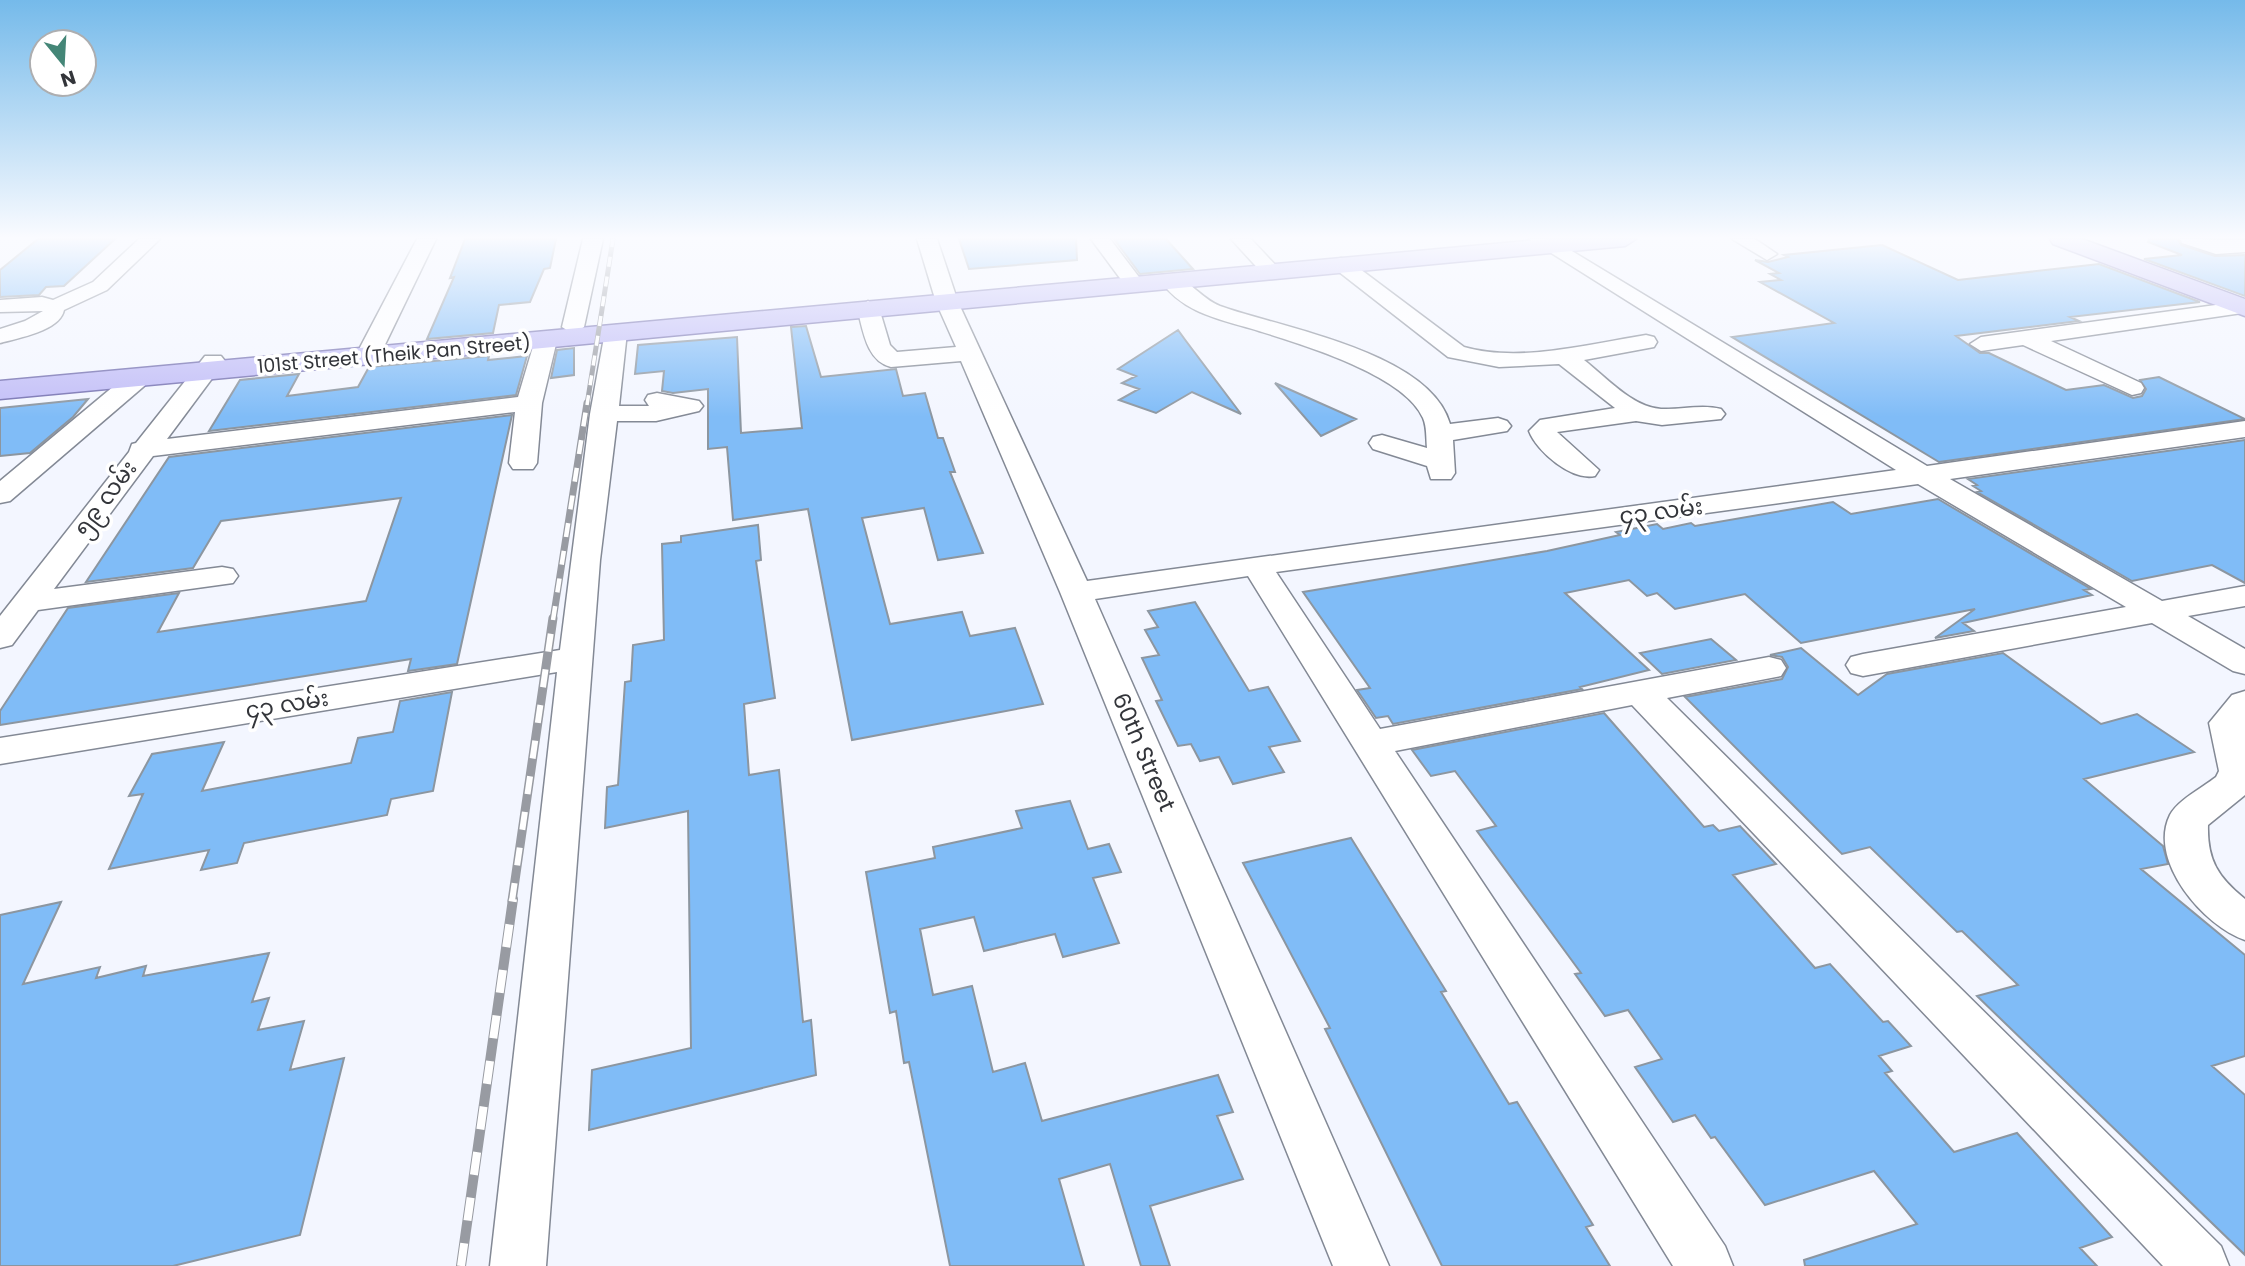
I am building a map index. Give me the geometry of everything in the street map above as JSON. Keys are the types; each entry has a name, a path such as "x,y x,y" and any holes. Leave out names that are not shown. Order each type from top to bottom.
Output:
{"main road":[{"name":"101st Street (Theik Pan Street)","path":"369,352 573,327 944,298"},
{"name":"101st Street (Theik Pan Street)","path":"811,309 868,309 944,298"},
{"path":"2227,298 2244,304"},
{"name":"101st Street (Theik Pan Street)","path":"0,381 546,340 727,317"},
{"name":"101st Street (Theik Pan Street)","path":"0,390 141,376 209,366"}],"street":[{"path":"0,306 33,303 53,307 73,298"},
{"path":"369,352 397,298"},
{"path":"573,327 580,298"},
{"name":"60th Street","path":"945,298 1076,592 1361,1266"},
{"path":"1193,298 1200,304 1360,359 1417,393 1435,415 1439,456"},
{"path":"1386,298 1456,352 1467,356 1504,360 1646,342"},
{"path":"1632,298 1926,477 2245,663"},
{"path":"1200,304 1196,312 1201,319 1224,337"},
{"path":"1981,344 2244,304"},
{"path":"0,336 47,319 54,313 53,307"},
{"path":"868,309 879,347 891,360 970,353"},
{"path":"518,1266 575,658 603,414 616,332"},
{"path":"2026,338 2132,388"},
{"path":"523,463 529,403 546,340"},
{"path":"1263,349 1336,350"},
{"path":"1562,354 1636,413"},
{"name":"၅၉ လမ်း","path":"0,638 141,450 209,366"},
{"path":"0,495 141,376"},
{"path":"603,414 656,413 690,406 657,400"},
{"path":"141,450 529,403"},
{"path":"1585,470 1545,438 1542,430 1549,425 1636,413 1662,416 1712,414"},
{"path":"1382,443 1439,456 1498,426"},
{"name":"၄၃ လမ်း","path":"1076,592 1256,565 1926,477 2245,429"},
{"path":"1256,565 1705,1266"},
{"path":"26,603 222,576"},
{"path":"1863,665 2245,596"},
{"name":"၄၃ လမ်း","path":"0,751 575,658"},
{"path":"1371,743 1769,668"},
{"path":"1640,692 2201,1266"},
{"path":"2245,703 2227,723 2238,771 2232,785 2188,819 2185,847 2203,890 2245,923"}],"building":[{"path":"445,298 532,298 530,302 499,305 493,333 427,339"},
{"path":"1789,298 2190,298 2200,302 2070,317 2079,321 1956,336 1980,353 1989,353 2066,390 2104,385 2133,398 2142,396 2146,389 2140,380 2159,377 2245,419 1939,462 1732,337 1834,323"},
{"path":"806,326 821,377 896,369 903,396 925,393 938,438 943,438 955,472 950,472 983,553 938,560 924,508 862,518 890,624 962,612 970,636 1015,628 1043,704 852,740 808,509 733,520 727,447 708,449 708,389 673,393 662,391 664,371 635,374 638,345 737,337 741,433 802,428 791,327"},
{"path":"1178,330 1241,414 1192,392 1156,413 1119,400 1139,389 1122,383 1136,376 1118,369"},
{"path":"574,348 574,375 551,378 557,350"},
{"path":"489,356 488,360 527,356 516,395 209,431 240,380 299,374 287,396 358,387 369,367"},
{"path":"1275,383 1356,419 1321,436"},
{"path":"88,399 73,417 30,453 0,456 0,408"},
{"path":"512,415 457,664 408,671 411,659 0,725 0,711 68,608 179,593 158,632 366,601 401,498 221,521 193,568 86,582 169,457"},
{"path":"2245,440 2245,583 2212,565 2132,581 1977,492 1981,491 1968,479"},
{"path":"1938,499 2091,589 2084,590 2092,595 1963,623 1974,631 1935,638 1975,609 1801,643 1745,594 1675,609 1657,593 1647,596 1629,580 1565,593 1649,670 1580,687 1582,689 1393,724 1388,716 1376,718 1357,690 1370,688 1303,592 1547,551 1657,524 1663,529 1691,523 1695,526 1833,502 1851,514"},
{"path":"758,525 761,560 756,561 775,698 744,704 749,775 779,770 803,1022 811,1020 816,1075 589,1130 592,1070 691,1048 688,811 605,828 607,787 618,785 625,682 631,681 633,645 664,640 662,544 681,542 681,536"},
{"path":"1195,602 1249,691 1268,687 1300,741 1269,747 1284,772 1233,784 1219,757 1200,761 1191,744 1178,746 1156,701 1162,700 1142,658 1159,655 1145,630 1158,627 1148,611"},
{"path":"1711,639 1736,660 1662,674 1640,653"},
{"path":"1801,648 1858,695 1887,674 2003,653 2101,724 2137,714 2194,752 2084,779 2163,846 2168,864 2141,869 2245,955 2245,1056 2212,1066 2245,1095 2245,1255 1977,996 2018,985 1962,931 1957,932 1870,847 1842,854 1685,697 1782,679 1788,667 1782,657 1770,655"},
{"path":"452,692 433,791 391,799 387,815 244,843 237,863 201,870 209,850 109,869 143,794 129,796 152,754 224,742 202,791 351,763 358,738 393,732 400,701"},
{"path":"1604,713 1704,827 1713,825 1719,831 1740,826 1776,864 1733,875 1815,968 1830,964 1883,1022 1888,1021 1911,1046 1879,1056 1892,1071 1885,1073 1954,1152 2017,1133 2112,1237 2080,1248 2097,1266 1805,1266 1804,1260 1917,1224 1874,1171 1765,1205 1715,1137 1711,1138 1695,1115 1673,1122 1635,1067 1662,1059 1628,1010 1605,1016 1575,974 1581,973 1477,831 1496,826 1455,771 1431,776 1412,750"},
{"path":"1070,801 1088,849 1109,844 1121,872 1093,878 1119,943 1063,957 1055,934 984,951 974,917 920,929 933,995 972,986 993,1072 1025,1063 1042,1121 1218,1075 1233,1112 1217,1116 1243,1179 1150,1206 1170,1266 1141,1266 1110,1164 1059,1179 1084,1266 950,1266 909,1062 904,1063 896,1011 890,1013 866,872 935,858 933,847 1022,828 1016,811"},
{"path":"1351,838 1446,991 1441,992 1509,1104 1517,1102 1593,1225 1586,1227 1610,1266 1442,1266 1325,1029 1330,1028 1243,863"},
{"path":"61,902 23,984 100,967 96,978 146,966 143,976 269,953 252,1002 269,998 258,1030 304,1021 290,1070 344,1058 300,1235 173,1266 0,1266 0,915"}],"railway":[{"path":"587,405 604,298"},
{"path":"553,620 587,403"},
{"path":"512,901 553,618"},
{"path":"461,1266 513,899"}]}
